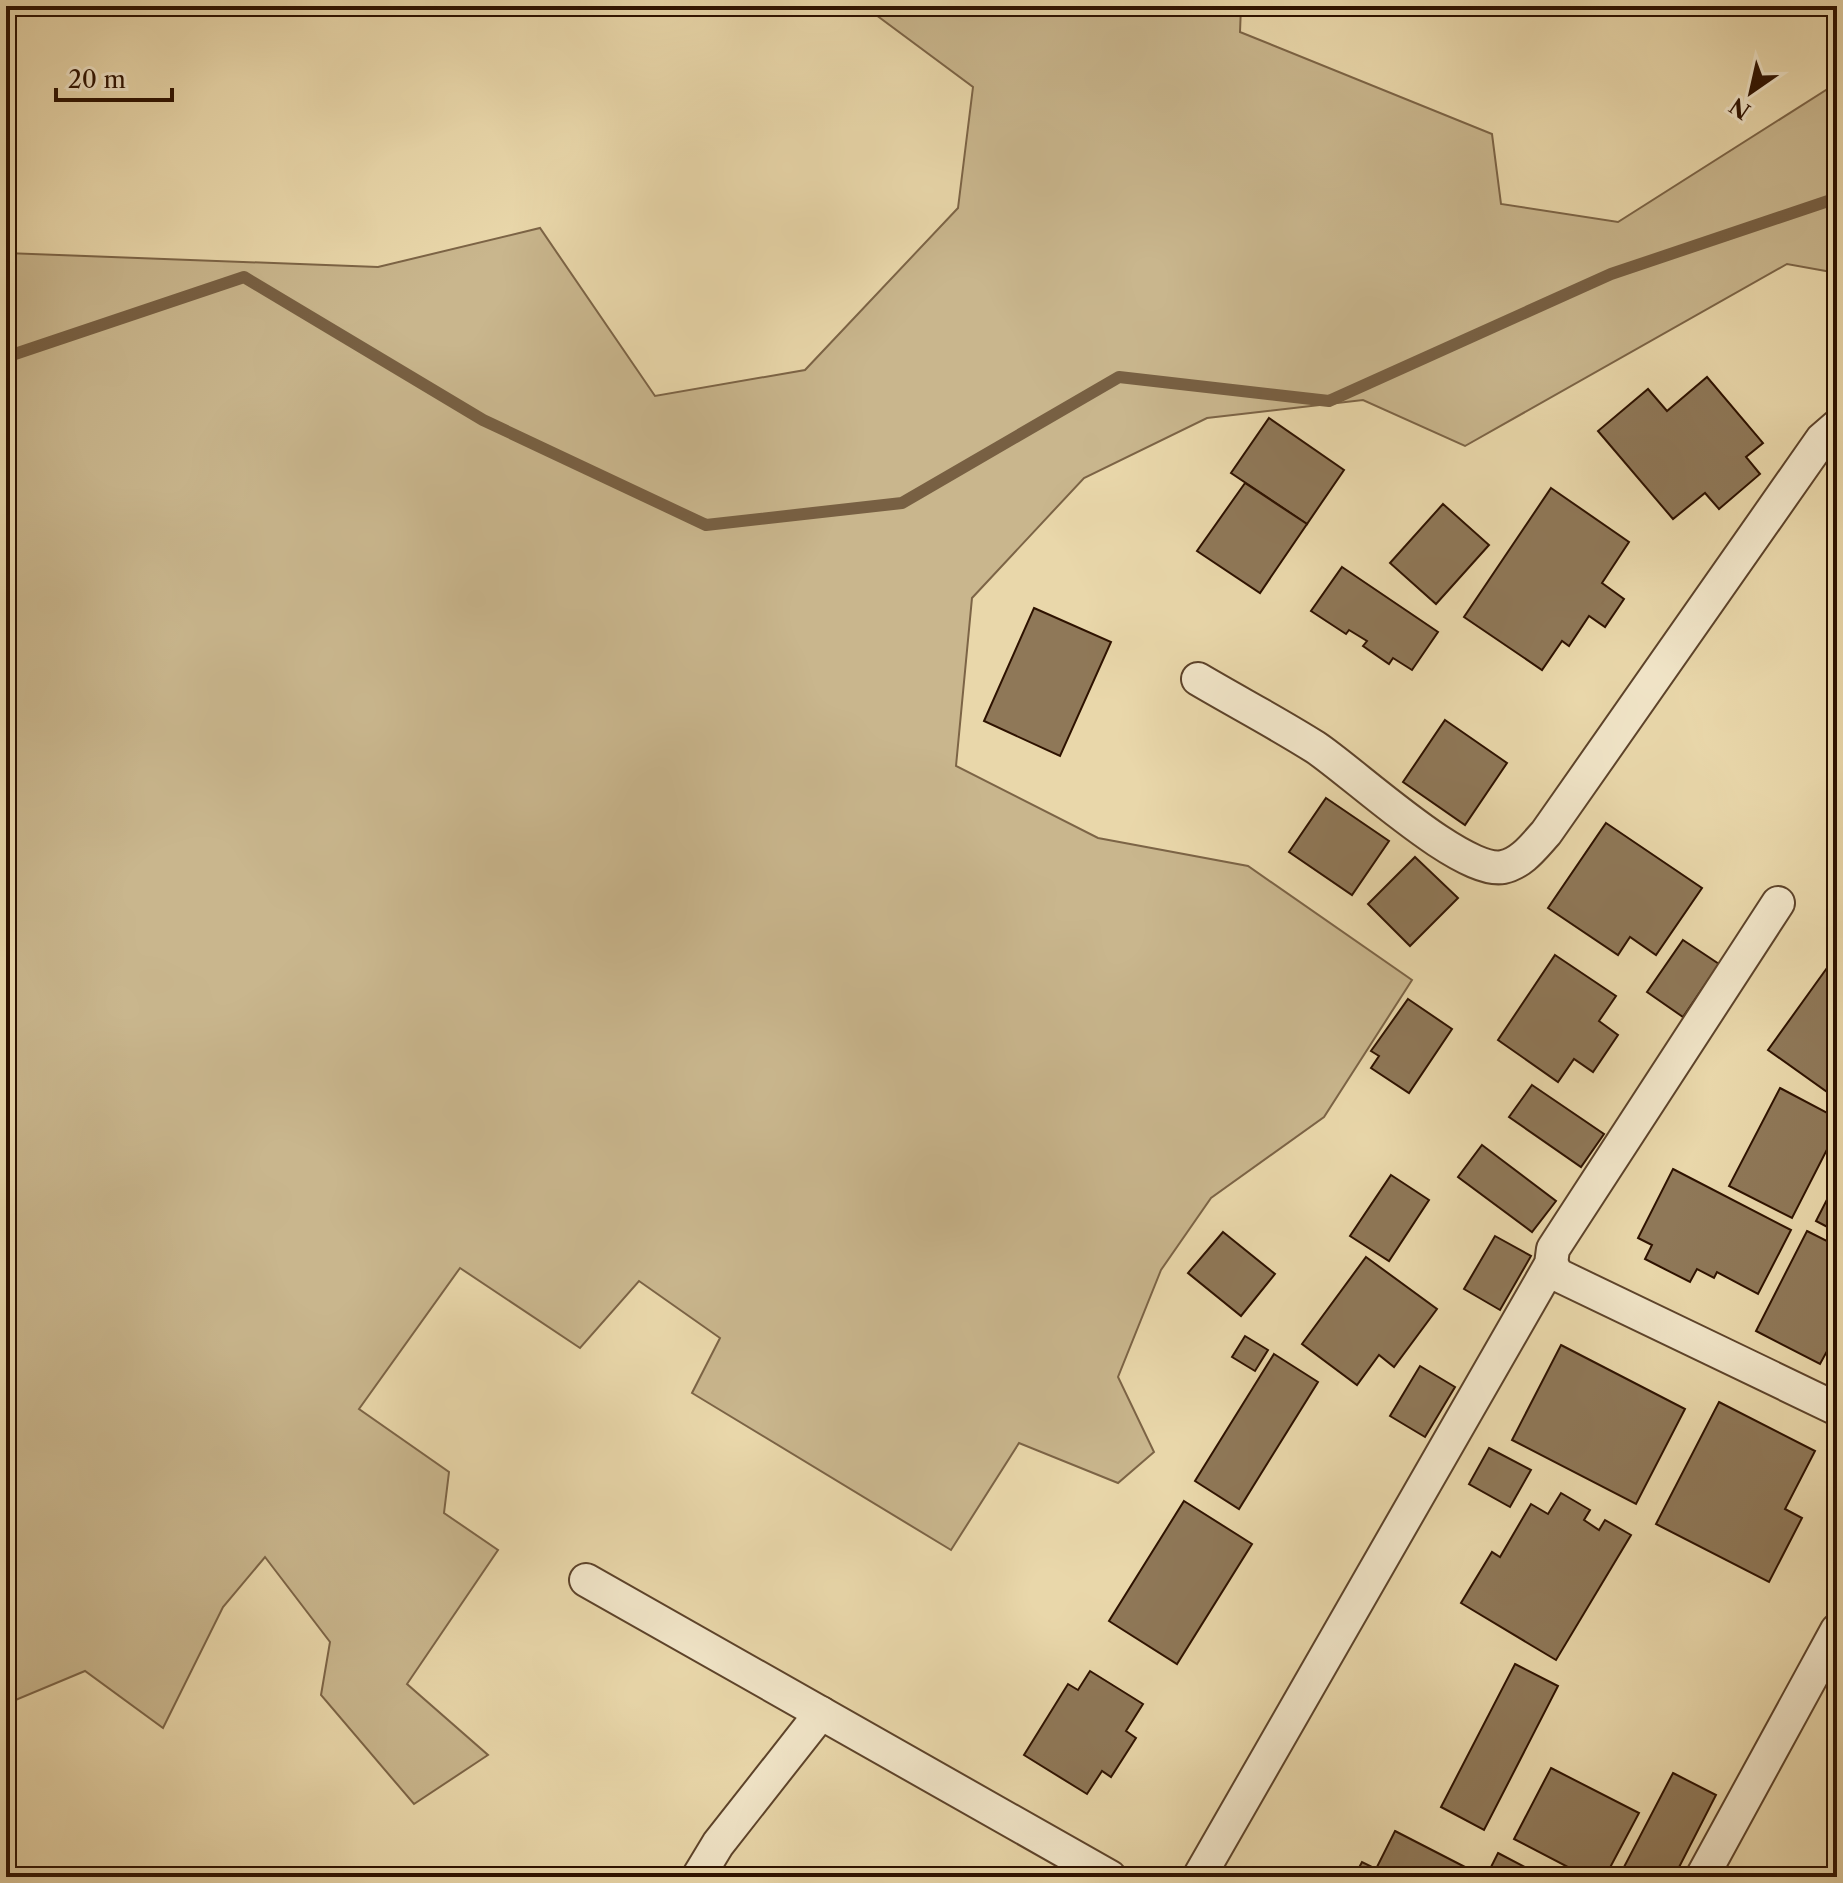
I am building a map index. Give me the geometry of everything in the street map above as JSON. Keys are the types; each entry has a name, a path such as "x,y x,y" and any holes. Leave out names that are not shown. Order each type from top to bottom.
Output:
{"street":[{"path":"1198,679 1316,748 1454,851 1482,865 1503,867 1524,857 1546,833 1822,439 1837,426"},
{"path":"1199,1877 1551,1264 1553,1249 1778,903"},
{"path":"1551,1264 1558,1275 1837,1409"},
{"path":"586,1580 1110,1877"},
{"path":"1702,1877 1837,1630"},
{"path":"698,1877 718,1844 821,1713"}],"shaded area":[{"path":"864,6 1241,6 1240,32 1492,134 1501,204 1618,222 1837,83 1837,273 1787,264 1465,446 1363,400 1207,418 1084,478 972,598 956,766 1098,838 1248,866 1412,980 1324,1117 1211,1198 1161,1270 1118,1377 1154,1452 1118,1483 1019,1443 951,1550 692,1393 720,1338 639,1281 580,1348 460,1268 359,1409 449,1472 444,1513 498,1550 407,1684 488,1755 414,1804 321,1695 330,1642 265,1557 223,1607 163,1728 85,1671 6,1704 6,253 378,267 540,228 655,396 805,370 958,208 973,87"}],"building":[{"path":"1707,377 1763,443 1746,457 1760,474 1719,509 1705,493 1673,519 1598,431 1648,389 1667,411"},
{"path":"1269,418 1344,470 1307,524 1231,473"},
{"path":"1245,483 1307,524 1260,593 1197,551"},
{"path":"1551,488 1629,542 1602,583 1624,599 1605,627 1589,616 1569,646 1562,641 1542,670 1464,617"},
{"path":"1443,504 1489,545 1436,604 1390,563"},
{"path":"1342,567 1438,632 1412,670 1393,658 1389,664 1363,646 1367,641 1349,630 1346,634 1311,611"},
{"path":"1034,608 1111,642 1060,756 984,721"},
{"path":"1445,720 1507,763 1465,825 1403,782"},
{"path":"1326,798 1389,841 1352,895 1289,852"},
{"path":"1606,823 1702,888 1656,955 1630,937 1618,955 1548,908"},
{"path":"1415,857 1458,898 1410,946 1368,904"},
{"path":"1683,940 1719,964 1683,1017 1647,992"},
{"path":"1837,954 1837,1099 1768,1050"},
{"path":"1555,955 1616,996 1599,1021 1618,1035 1593,1072 1574,1059 1558,1082 1498,1040"},
{"path":"1408,999 1452,1029 1409,1093 1371,1068 1379,1056 1371,1051"},
{"path":"1532,1085 1604,1134 1581,1167 1509,1117"},
{"path":"1780,1088 1837,1118 1837,1130 1792,1218 1729,1186"},
{"path":"1482,1145 1556,1201 1532,1232 1458,1177"},
{"path":"1673,1169 1791,1230 1758,1294 1717,1272 1714,1278 1697,1269 1690,1282 1645,1259 1652,1245 1638,1238"},
{"path":"1391,1175 1429,1200 1389,1261 1350,1236"},
{"path":"1837,1180 1837,1232 1816,1221"},
{"path":"1807,1231 1837,1246 1837,1333 1820,1364 1756,1331"},
{"path":"1223,1232 1275,1274 1241,1316 1188,1273"},
{"path":"1495,1236 1531,1256 1500,1310 1464,1289"},
{"path":"1366,1257 1437,1309 1394,1367 1379,1355 1357,1385 1302,1344"},
{"path":"1245,1336 1268,1350 1255,1371 1232,1357"},
{"path":"1561,1345 1685,1409 1636,1504 1512,1440"},
{"path":"1274,1354 1318,1382 1239,1509 1195,1481"},
{"path":"1420,1366 1455,1387 1425,1437 1390,1416"},
{"path":"1719,1402 1815,1451 1785,1509 1802,1518 1769,1582 1656,1524"},
{"path":"1489,1448 1531,1470 1510,1507 1469,1484"},
{"path":"1561,1493 1590,1510 1584,1520 1599,1530 1605,1520 1631,1535 1556,1660 1461,1603 1492,1552 1500,1557 1531,1504 1548,1514"},
{"path":"1184,1501 1252,1544 1177,1664 1109,1621"},
{"path":"1515,1664 1558,1686 1484,1830 1441,1807"},
{"path":"1090,1671 1143,1704 1126,1731 1136,1738 1111,1777 1102,1771 1087,1794 1024,1755 1068,1684 1078,1690"},
{"path":"1551,1768 1639,1813 1605,1877 1587,1877 1514,1839"},
{"path":"1673,1773 1716,1795 1674,1877 1643,1877 1624,1867"},
{"path":"1395,1831 1467,1868 1462,1877 1354,1877 1362,1862 1376,1869"},
{"path":"1498,1853 1544,1877 1486,1877"}],"waterway":[{"path":"6,357 244,277 483,420 706,525 902,503 1119,377 1329,401 1611,274 1837,198"}]}
